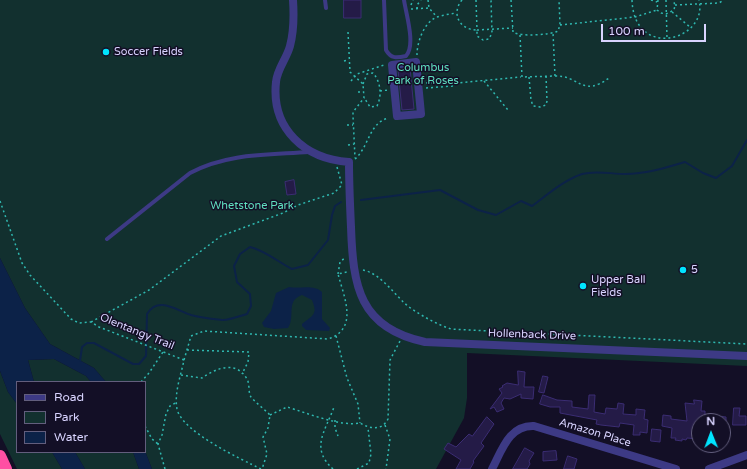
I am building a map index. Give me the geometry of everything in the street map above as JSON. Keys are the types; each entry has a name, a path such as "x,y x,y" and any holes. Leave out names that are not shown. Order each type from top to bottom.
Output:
{"highway":[{"path":"0,456 6,469"}],"street":[{"path":"293,0 294,20 290,45 276,81 277,104 280,116 292,136 310,152 335,161 352,160"},
{"path":"416,62 421,114 397,116 392,65 416,62"},
{"name":"Hollenback Drive","path":"352,160 350,194 353,270 368,309 385,326 403,336 425,342 747,356"},
{"name":"Amazon Place","path":"492,469 510,437 516,430 525,426 534,426 676,469"},
{"path":"709,469 747,454"}],"lane":[{"path":"325,0 326,8"},
{"path":"384,0 386,50 390,56 397,57 406,56 410,50 410,27 404,0"},
{"path":"108,239 190,173 203,166 231,158 310,152"}],"path":[{"path":"410,0 417,5"},
{"path":"417,9 417,5 420,0"},
{"path":"428,0 429,8 437,17"},
{"path":"462,0 456,13 459,21 464,27 476,30 513,28"},
{"path":"476,0 476,30 479,38 487,40 492,36 491,0"},
{"path":"511,0 513,28 515,34 520,35 552,34 558,31 560,25 559,0"},
{"path":"632,0 637,24 644,31 655,37 667,39 683,34 691,28 696,20 700,4 699,0"},
{"path":"651,0 657,1 657,10"},
{"path":"657,10 666,14 672,12 675,5 673,0"},
{"path":"675,5 719,3 724,0"},
{"path":"412,1 411,8 429,8"},
{"path":"666,3 667,39"},
{"path":"560,25 635,17 657,10"},
{"path":"672,12 691,28"},
{"path":"416,62 418,45 422,34 431,21 437,17 456,13"},
{"path":"348,32 350,72 363,84"},
{"path":"552,34 555,76"},
{"path":"520,35 522,77"},
{"path":"343,42 348,42"},
{"path":"344,61 349,60"},
{"path":"351,81 355,76 366,70 392,65"},
{"path":"373,73 378,80 380,91 377,106 370,107 364,98 363,84 367,74 373,73"},
{"path":"529,77 531,103 536,107 540,107 546,104 547,101 546,76"},
{"path":"418,86 453,86 457,83 522,77 555,76 567,77 583,86 589,87 599,85 609,78"},
{"path":"418,86 453,80 457,83"},
{"path":"484,81 508,110"},
{"path":"380,91 384,90"},
{"path":"358,92 364,92"},
{"path":"352,160 354,144 353,112 364,98"},
{"path":"352,160 364,149 377,124 384,119 397,116"},
{"path":"347,125 353,125"},
{"path":"348,144 354,144"},
{"path":"92,322 149,290 222,236 283,213 298,205 334,193 342,185"},
{"name":"Olentangy Trail","path":"0,201 15,248 22,263 30,275 71,319 79,323 92,322 184,360 176,402"},
{"path":"184,360 191,336 204,331 328,339 336,336 346,325 347,310 338,274 340,262 349,254"},
{"path":"338,274 353,270 365,270 375,276 409,306 432,322 451,329 747,344"},
{"path":"336,336 347,378 358,404 360,422 368,428 381,427 385,425 388,419 390,360 403,336"},
{"path":"187,350 249,352 248,362 242,374"},
{"path":"142,381 149,373 163,351"},
{"path":"181,375 202,378 213,370 222,367 234,368 247,379 250,396 270,415"},
{"path":"158,444 162,435 166,414 170,406 176,402 179,414 192,429 223,450 262,469 267,454 262,437 268,428 270,415"},
{"path":"270,415 287,407 329,420 354,424 360,422"},
{"path":"333,469 322,457 320,445 334,407"},
{"path":"335,420 335,428 338,436"},
{"path":"385,425 390,439 386,469"},
{"path":"146,428 152,439 158,444 165,469"},
{"path":"357,469 369,463 371,454 368,428"}],"green space":[{"name":"Whetstone Park","path":"0,0 747,0 747,366 467,353 467,398 464,418 436,469 152,469 146,453 146,381 105,381 94,368 50,344 25,308 0,258"},
{"path":"54,359 86,376 90,381 34,381 28,360"},
{"path":"0,371 8,392 16,403 16,453 53,453 62,469 17,469 0,434"},
{"path":"76,453 133,453 139,469 85,469"}],"water":[{"path":"0,258 25,308 50,344 94,368 105,381 90,381 86,376 54,359 28,360 34,381 16,381 16,403 8,392 0,371"},
{"path":"289,287 311,287 322,292 322,319 330,328 329,331 306,330 302,326 302,324 312,316 315,309 312,300 302,295 294,301 292,305 291,319 288,328 274,329 264,327 262,323 271,311 276,293"},
{"path":"53,453 76,453 85,469 62,469"},
{"path":"133,453 146,453 152,469 139,469"}],"building":[{"path":"344,0 361,0 361,18 344,18"},
{"path":"410,68 414,109 402,110 398,70"},
{"path":"294,180 296,194 287,195 285,182"},
{"path":"518,371 525,372 524,387 534,387 533,399 521,398 521,394 510,399 504,398 501,403 504,409 497,412 494,407 490,409 502,393 499,389 503,387 502,386 507,383 518,385"},
{"path":"543,376 548,377 544,393 539,392"},
{"path":"543,395 557,400 572,401 572,407 588,409 589,395 595,395 594,412 605,414 606,408 617,409 618,403 624,404 623,414 636,415 636,409 645,410 644,419 648,420 647,433 640,432 640,435 633,435 634,425 620,423 619,427 601,425 596,424 597,420 560,413 560,407 550,407 540,404"},
{"path":"694,400 702,401 701,411 705,411 705,413 691,413 691,438 687,438 686,440 682,439 682,441 675,440 676,438 671,438 672,428 662,426 663,415 671,416 671,419 687,421 685,403 694,404"},
{"path":"734,408 740,408 739,416 746,416 746,425 733,425"},
{"path":"487,417 494,424 481,443 484,446 473,461 474,462 470,469 456,469 461,460 444,449 448,443 456,447 469,434 472,436"},
{"path":"652,429 661,430 660,442 651,441"},
{"path":"525,448 534,453 529,461 530,464 527,469 513,469"},
{"path":"556,451 557,460 543,461 543,452"},
{"path":"568,456 577,459 574,469 564,469"}],"waterway":[{"path":"361,200 440,190 478,210 496,215 521,201 532,206 562,184 587,173 640,173 685,162 703,173 716,178 732,166 747,140"},
{"path":"80,361 82,347 87,343 94,343 133,364 139,364 146,356 147,314 156,306 168,306 191,315 223,320 232,319 247,314 251,306 250,294 237,282 234,266 240,254 250,247 267,254 292,269 308,265 328,240 335,206 341,202"}],"place":[{"name":"Soccer Fields","path":"106,52"},
{"name":"5","path":"683,270"},
{"name":"Upper Ball Fields","path":"583,286"}],"park label":[{"name":"Columbus Park of Roses","path":"423,74"}]}
